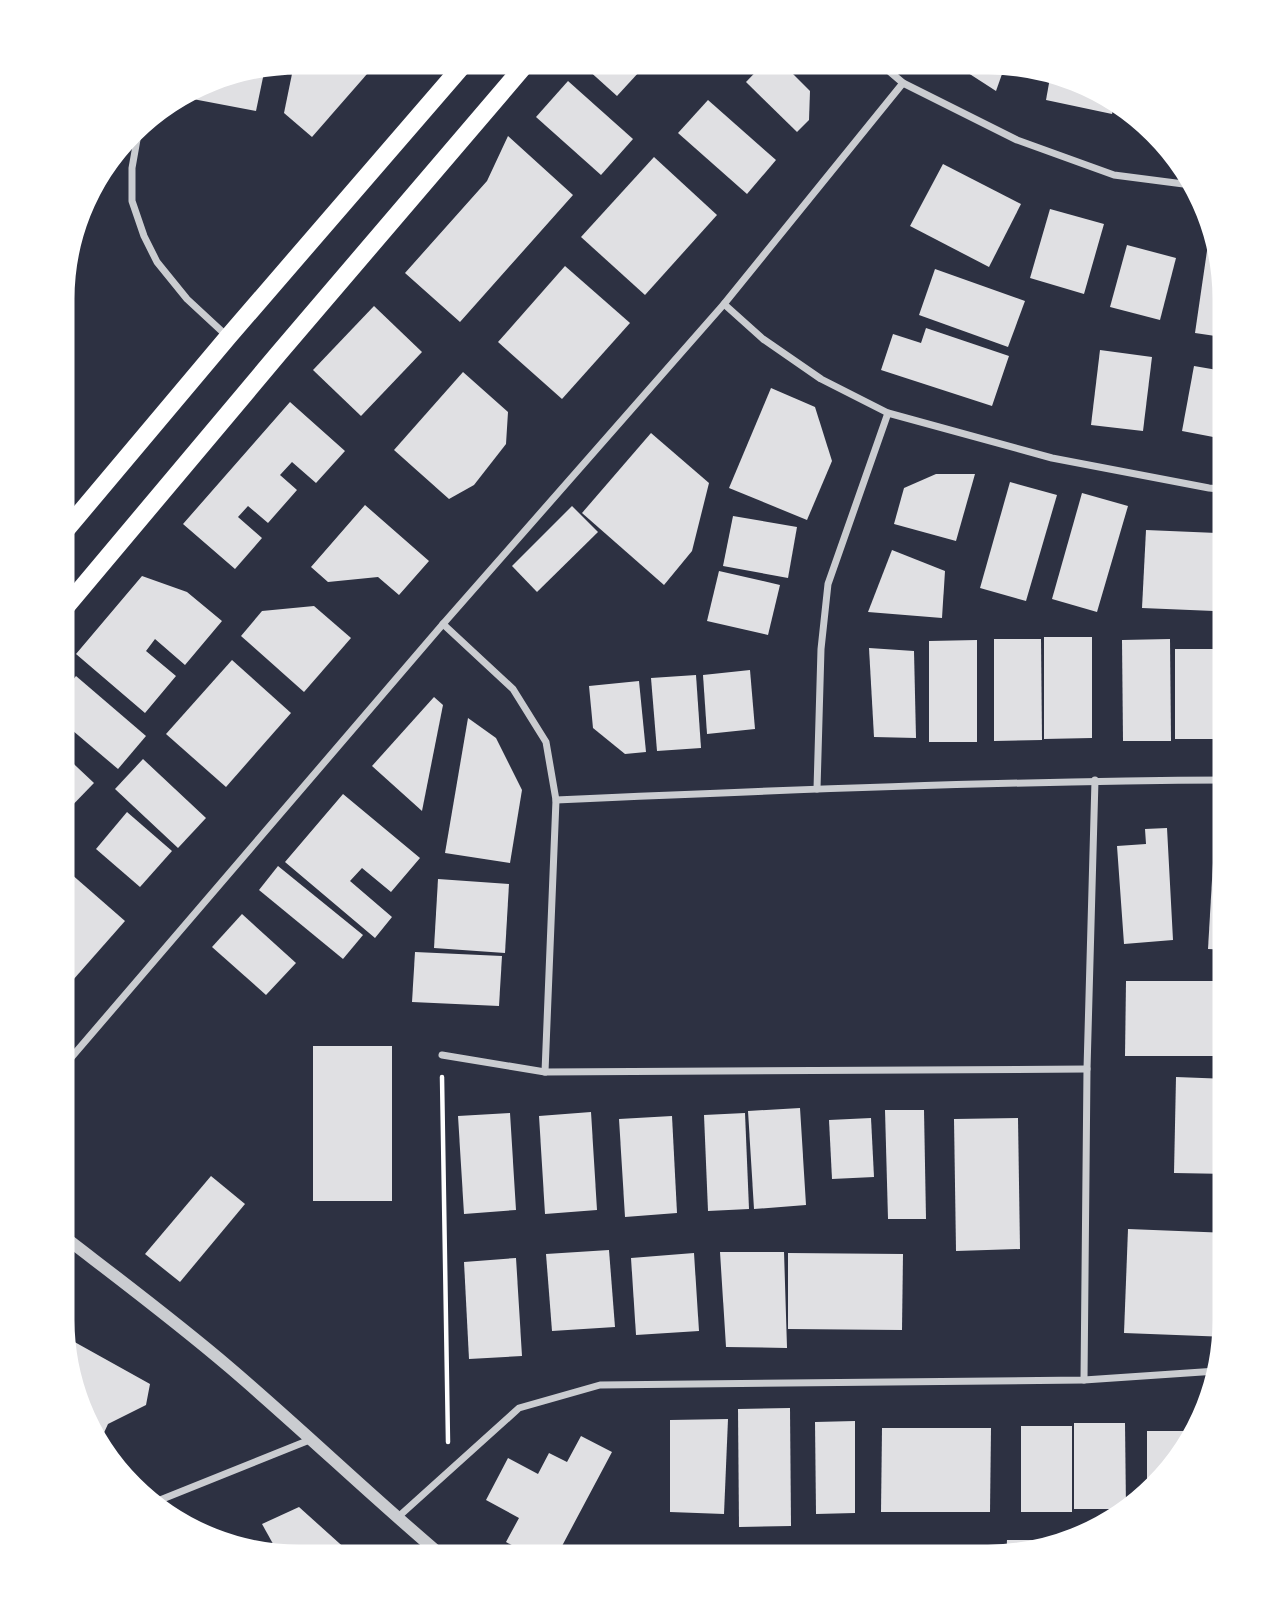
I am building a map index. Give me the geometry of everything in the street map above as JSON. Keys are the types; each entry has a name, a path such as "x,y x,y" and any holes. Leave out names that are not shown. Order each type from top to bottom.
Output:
{"main road":[{"path":"70,525 459,70"},
{"path":"70,602 521,70"}],"street":[{"path":"887,70 903,83 1017,139 1114,175 1186,184"},
{"path":"70,1059 443,624 724,304 903,83"},
{"path":"137,138 132,168 132,201 144,236 157,262 187,299 228,337"},
{"path":"724,304 763,339 821,379 888,413 1052,458 1217,489"},
{"path":"817,789 821,649 828,584 888,413"},
{"path":"443,624 513,689 546,742 556,800 545,1072"},
{"path":"556,800 1095,780 1217,780"},
{"path":"1084,1380 1087,1069 1095,780"},
{"path":"442,1055 545,1072 1087,1069"},
{"path":"70,1241 227,1365 434,1549"},
{"path":"397,1518 519,1408 600,1385 1084,1380 1211,1371"},
{"path":"159,1500 312,1439"}],"path":[{"path":"442,1055 448,1472"}],"building":[{"path":"293,70 371,70 312,137 284,113"},
{"path":"588,70 641,70 617,96"},
{"path":"757,70 789,70 810,91 809,120 797,132 746,82"},
{"path":"963,70 1003,71 996,91"},
{"path":"264,73 256,111 190,98 212,87"},
{"path":"1050,79 1089,94 1113,108 1112,114 1046,100"},
{"path":"568,81 633,139 601,175 536,117"},
{"path":"708,100 776,160 747,194 678,133"},
{"path":"508,136 573,195 460,322 405,273 487,181"},
{"path":"654,157 717,215 645,295 581,237"},
{"path":"943,164 1021,204 989,267 910,226"},
{"path":"1050,209 1104,224 1084,294 1030,278"},
{"path":"1210,244 1215,269 1217,336 1195,333"},
{"path":"1127,245 1176,258 1160,320 1110,307"},
{"path":"565,266 630,323 562,399 498,342"},
{"path":"935,269 1025,301 1008,347 919,315"},
{"path":"374,306 422,352 361,416 313,370"},
{"path":"926,328 1009,356 992,406 881,370 893,334 921,343"},
{"path":"1100,350 1152,357 1143,431 1091,425"},
{"path":"1194,366 1217,370 1217,438 1182,431"},
{"path":"463,372 508,412 506,444 474,485 449,499 394,450"},
{"path":"771,388 815,407 832,461 807,520 729,488"},
{"path":"290,402 345,451 316,483 292,462 280,475 297,490 268,523 248,506 238,517 262,538 235,569 183,524"},
{"path":"651,433 709,483 692,551 664,585 582,513"},
{"path":"936,474 975,474 956,541 894,524 904,488"},
{"path":"1010,482 1057,495 1026,601 980,588"},
{"path":"1082,493 1128,506 1097,612 1052,599"},
{"path":"365,505 429,561 399,595 378,577 328,582 311,567"},
{"path":"572,506 598,532 537,592 512,566"},
{"path":"733,516 797,527 788,578 723,566"},
{"path":"1146,530 1217,533 1214,611 1142,608"},
{"path":"892,550 945,571 942,618 868,612"},
{"path":"719,571 780,585 768,635 707,621"},
{"path":"142,576 187,592 222,621 185,665 155,639 146,651 176,676 145,713 76,654"},
{"path":"314,606 351,638 304,692 241,636 262,611"},
{"path":"1044,637 1092,637 1092,738 1044,739"},
{"path":"994,639 1041,639 1042,740 994,741"},
{"path":"1170,639 1171,741 1123,741 1122,640"},
{"path":"977,640 977,742 929,742 929,641"},
{"path":"869,648 914,651 916,738 874,737"},
{"path":"1175,649 1217,649 1217,739 1175,739"},
{"path":"232,660 291,713 226,787 166,734"},
{"path":"750,670 755,729 707,734 703,675"},
{"path":"696,675 701,748 657,751 651,678"},
{"path":"76,676 146,736 118,769 70,728 70,683"},
{"path":"639,681 646,752 625,754 593,728 589,686"},
{"path":"434,697 443,705 422,811 372,766"},
{"path":"468,718 496,738 522,790 510,863 445,853"},
{"path":"143,759 206,818 178,848 115,789"},
{"path":"70,760 94,783 70,808"},
{"path":"343,794 420,858 391,892 362,868 350,881 392,917 375,938 285,862"},
{"path":"127,812 172,851 140,887 96,849"},
{"path":"1167,828 1173,940 1124,944 1117,846 1146,844 1145,829"},
{"path":"1215,828 1217,949 1208,949"},
{"path":"278,866 363,935 343,959 259,890"},
{"path":"70,873 125,921 70,983"},
{"path":"438,879 509,884 505,953 434,948"},
{"path":"242,914 296,963 266,995 212,947"},
{"path":"415,952 502,956 499,1006 412,1002"},
{"path":"1126,981 1217,981 1217,1056 1125,1056"},
{"path":"313,1046 392,1046 392,1201 313,1201"},
{"path":"1176,1077 1217,1079 1217,1174 1174,1173"},
{"path":"800,1108 806,1205 754,1209 748,1111"},
{"path":"885,1110 924,1110 926,1219 888,1219"},
{"path":"591,1112 597,1210 545,1214 539,1116"},
{"path":"510,1113 516,1210 464,1214 458,1116"},
{"path":"745,1113 749,1209 708,1211 704,1115"},
{"path":"672,1116 677,1213 625,1217 619,1119"},
{"path":"871,1118 874,1177 832,1179 829,1120"},
{"path":"1018,1118 1020,1249 956,1251 954,1119"},
{"path":"211,1176 245,1204 180,1282 145,1254"},
{"path":"1128,1229 1217,1233 1217,1337 1124,1333"},
{"path":"609,1250 615,1327 552,1331 546,1254"},
{"path":"720,1252 784,1252 787,1348 726,1347"},
{"path":"694,1253 699,1331 636,1335 631,1258"},
{"path":"788,1253 903,1254 902,1330 788,1329"},
{"path":"516,1258 522,1356 469,1359 464,1262"},
{"path":"71,1340 150,1384 146,1405 108,1424 102,1436 87,1407 78,1379"},
{"path":"790,1408 791,1526 739,1527 738,1409"},
{"path":"728,1419 724,1514 670,1512 670,1420"},
{"path":"855,1421 855,1513 816,1514 815,1422"},
{"path":"1074,1423 1125,1423 1126,1503 1116,1509 1074,1509"},
{"path":"1021,1426 1072,1426 1072,1512 1021,1512"},
{"path":"882,1428 991,1428 990,1512 881,1512"},
{"path":"1147,1431 1187,1431 1170,1459 1147,1485"},
{"path":"581,1436 612,1452 560,1549 519,1549 506,1542 519,1518 486,1500 508,1458 538,1474 549,1453 567,1462"},
{"path":"299,1507 346,1549 275,1548 262,1524"},
{"path":"1007,1540 1050,1540 1018,1547 1007,1549"}]}
